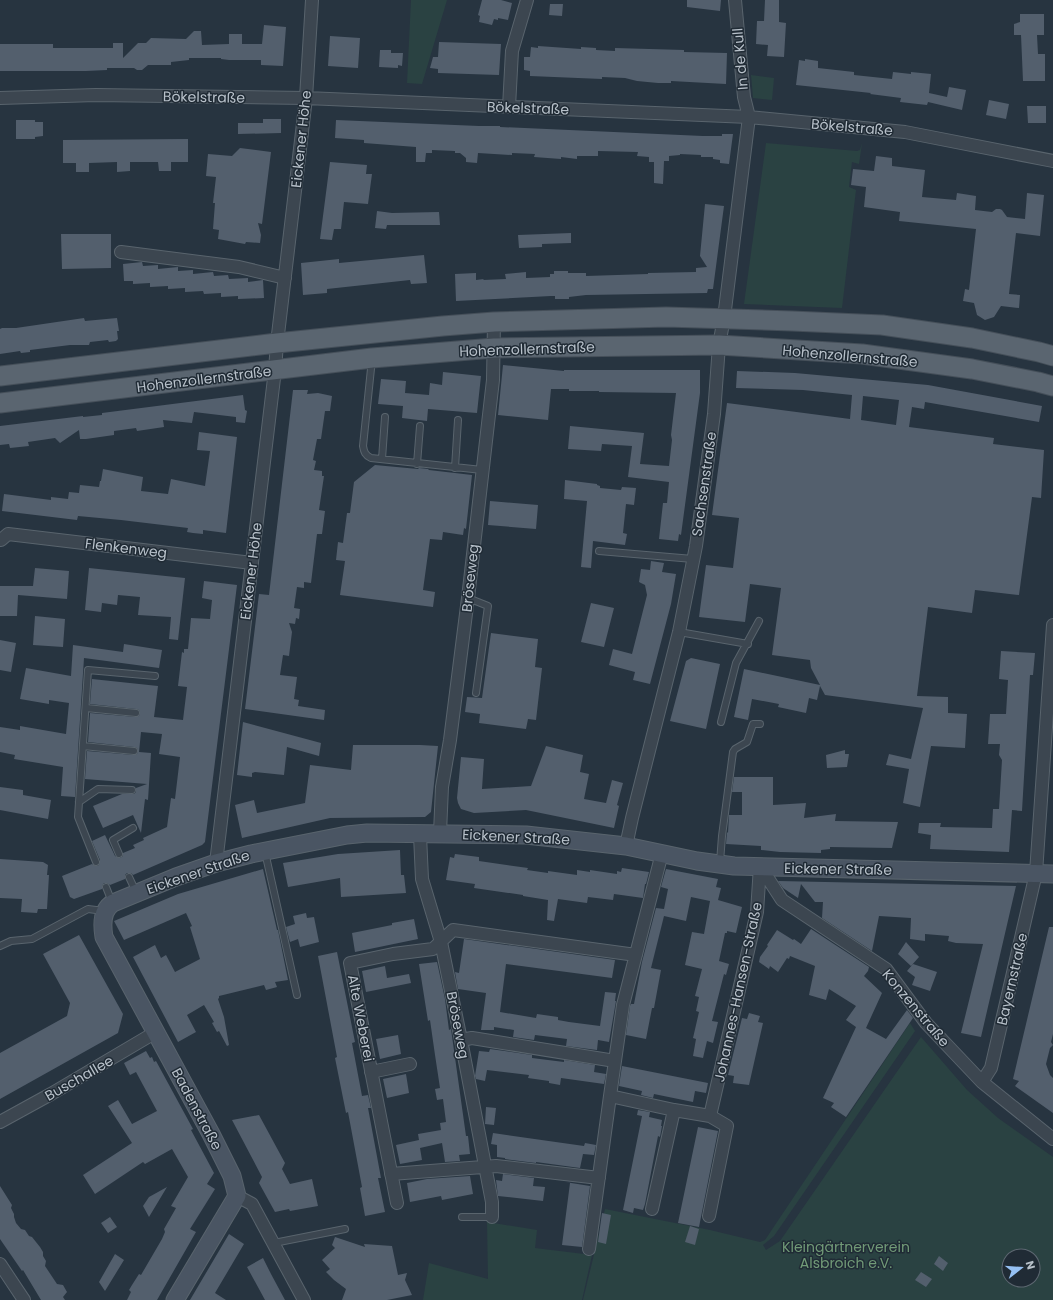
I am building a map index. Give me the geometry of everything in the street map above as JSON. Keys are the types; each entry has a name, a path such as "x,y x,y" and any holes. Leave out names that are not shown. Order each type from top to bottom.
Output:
{"main road":[{"name":"Hohenzollernstraße","path":"0,376 277,343 494,322 666,317 882,325 972,338 1053,356"},
{"name":"Hohenzollernstraße","path":"0,403 372,358 494,348 719,345 862,354 972,369 1053,386"}],"street":[{"name":"Eickener Höhe","path":"216,863 276,370 277,343 306,98 312,0"},
{"path":"509,107 512,51 527,0"},
{"name":"In de Kull","path":"735,0 744,97 749,117"},
{"name":"Bökelstraße","path":"0,98 96,95 306,98 749,117 905,132 1053,161"},
{"name":"Sachsenstraße","path":"626,846 679,632 694,559 714,414 719,345 724,318 749,117"},
{"path":"121,252 239,268 285,278"},
{"name":"Bröseweg","path":"440,833 442,787 450,740 468,598 493,380 494,322"},
{"name":"Flenkenweg","path":"1,540 8,534 252,563"},
{"name":"Bayernstraße","path":"982,1082 991,1068 1036,873 1053,625"},
{"name":"Eickener Straße","path":"109,907 136,893 216,863 264,850 347,835 367,834 526,834 626,846 697,861 734,866 1053,874"},
{"name":"Bröseweg","path":"420,835 422,880 441,942 461,1040 484,1168 492,1202 492,1217"},
{"path":"589,1249 623,1004 662,853"},
{"name":"Konzenstraße","path":"760,866 782,900 886,970 926,1023 982,1082 1053,1139"},
{"name":"Johannes-Hansen-Straße","path":"710,1116 757,912 760,866"},
{"name":"Badenstraße","path":"109,907 102,925 104,937 232,1176 237,1196"},
{"path":"441,942 454,930 636,954"},
{"name":"Alte Weberei","path":"397,1203 350,963 393,954 433,948 441,942"},
{"name":"Buschallee","path":"0,1122 51,1094 156,1032"},
{"path":"461,1040 472,1038 615,1061"},
{"name":"Alte Weberei","path":"371,1072 410,1064"},
{"path":"610,1096 710,1116 727,1126 709,1216"},
{"path":"652,1209 674,1110"},
{"path":"391,1174 496,1166 599,1178"},
{"path":"175,1300 237,1196 252,1204 304,1300"},
{"path":"0,1264 24,1300"}],"lane":[{"path":"372,358 364,450 367,456 371,458 417,464 482,470"},
{"path":"382,459 385,417"},
{"path":"455,468 458,420"},
{"path":"417,464 420,426"},
{"path":"599,551 694,559"},
{"path":"468,598 488,606 476,693"},
{"path":"721,722 736,663 748,644 759,621"},
{"path":"679,632 748,644"},
{"path":"96,862 78,817 88,670 155,676"},
{"path":"86,708 136,713"},
{"path":"720,864 722,836 733,752 735,749 747,742 753,724 760,724"},
{"path":"83,746 134,751"},
{"path":"79,802 98,789 132,790"},
{"path":"119,854 113,840 133,828"},
{"path":"264,850 298,995"},
{"path":"129,877 136,893"},
{"path":"106,887 109,907"},
{"name":"Eickener Straße","path":"0,946 11,941 32,939 88,909 109,907"},
{"path":"462,1217 492,1217"},
{"path":"274,1243 345,1230"}],"green space":[{"path":"411,0 447,0 422,84 407,83"},
{"path":"751,75 774,78 772,100 753,98"},
{"path":"766,143 857,151 860,150 862,143 859,164 852,162 849,187 856,190 842,308 744,304"},
{"name":"Kleingärtnerverein Alsbroich e.V.","path":"910,1023 915,1031 774,1236 763,1245 766,1250 780,1241 921,1037 967,1090 998,1118 1053,1157 1053,1300 583,1300 605,1209 710,1230 760,1242 765,1240"},
{"path":"487,1222 537,1230 535,1248 592,1255 582,1300 423,1300 429,1263 488,1279"}],"building":[{"path":"482,0 501,0 512,3 508,20 498,18 498,20 494,19 492,25 479,22 480,16 478,15"},
{"path":"687,0 721,0 720,11 687,7"},
{"path":"765,0 779,0 779,22 786,23 784,57 767,56 768,45 756,44 757,21 764,21"},
{"path":"550,4 563,4 562,16 549,15"},
{"path":"1020,14 1044,14 1044,35 1037,35 1038,54 1045,54 1045,81 1023,81 1021,35 1014,35 1014,24 1020,22"},
{"path":"264,25 286,27 283,66 261,65 261,60 189,58 189,60 171,62 171,65 148,65 142,70 137,70 134,68 107,68 107,70 86,71 0,71 0,44 53,44 53,48 113,48 113,43 123,43 123,58 138,43 146,43 151,38 186,39 194,31 201,31 202,45 229,44 229,34 242,34 242,44 262,44"},
{"path":"330,36 360,38 358,68 328,66"},
{"path":"439,42 501,44 499,75 438,73 438,69 430,68 433,57 438,57"},
{"path":"538,46 581,49 581,47 596,48 596,50 615,51 615,48 727,53 726,84 671,81 671,83 658,83 625,78 602,77 602,79 530,76 530,71 524,70 524,57 530,57 531,47 538,48"},
{"path":"380,50 391,50 391,53 403,53 402,66 398,65 398,68 379,67"},
{"path":"805,59 818,61 818,68 854,72 854,75 892,79 893,72 931,74 929,93 947,97 949,87 966,90 962,110 928,102 927,105 900,102 901,98 870,94 871,93 796,85 799,60 805,61"},
{"path":"989,100 1009,104 1006,119 986,115"},
{"path":"1027,106 1046,106 1046,123 1028,123"},
{"path":"263,119 281,119 281,133 238,134 238,123 263,123"},
{"path":"16,120 35,120 35,122 43,122 43,136 35,137 35,139 16,139"},
{"path":"336,120 703,136 722,136 722,134 733,134 729,164 720,163 720,160 713,159 713,157 701,157 701,155 680,154 669,156 669,161 664,161 663,184 654,183 654,162 649,162 649,157 637,156 638,152 598,151 598,156 577,156 577,159 561,157 561,159 534,157 535,154 512,153 512,155 478,153 477,163 466,162 466,158 460,153 455,153 455,151 432,150 432,153 426,153 425,162 416,162 416,147 364,143 364,140 335,138"},
{"path":"188,139 188,162 171,162 171,171 159,171 158,162 130,162 130,171 117,172 117,162 89,163 89,172 76,172 76,163 63,163 63,140"},
{"path":"240,148 271,152 262,224 258,223 261,235 260,243 246,242 245,244 218,239 219,230 213,229 215,203 213,203 216,177 206,176 208,154 232,156"},
{"path":"876,156 892,158 892,166 925,170 922,197 956,200 957,193 976,196 975,210 992,212 996,209 1000,209 1007,217 1025,219 1027,193 1044,195 1040,236 1016,233 1009,294 1020,295 1019,308 1001,306 994,317 985,320 977,315 974,303 963,301 965,289 969,290 976,229 899,221 900,212 864,207 866,187 851,185 853,169 874,171"},
{"path":"330,162 367,165 366,174 372,174 368,204 344,202 341,229 334,229 332,240 320,239"},
{"path":"705,204 724,206 713,289 708,289 707,293 586,295 569,297 569,299 555,299 555,296 551,296 456,301 455,274 476,273 476,280 484,279 483,280 506,279 505,274 526,272 526,278 550,277 550,274 554,274 554,271 586,273 586,276 696,272 696,268 707,267 700,256"},
{"path":"377,211 392,213 439,212 440,225 387,225 386,229 375,228"},
{"path":"571,233 571,243 542,244 542,247 519,248 518,235"},
{"path":"61,234 111,234 111,268 62,269"},
{"path":"424,255 427,283 411,284 410,280 327,289 327,293 303,295 301,263 339,259 339,263"},
{"path":"142,262 143,266 158,265 158,269 178,267 178,271 193,270 193,274 213,272 214,276 228,275 229,279 248,278 248,282 263,280 264,298 238,299 238,296 221,297 221,293 204,294 203,291 185,292 185,288 168,289 168,286 150,287 150,283 133,284 133,281 124,281 123,264"},
{"path":"84,318 85,321 117,318 119,331 117,331 118,339 116,341 109,342 108,340 90,342 89,345 70,345 30,350 30,352 21,353 20,351 0,354 0,329 2,328 16,328"},
{"path":"503,365 564,371 700,370 700,393 681,535 679,534 678,541 659,539 663,503 667,503 669,482 628,477 632,446 602,444 601,451 568,449 570,426 644,433 640,464 669,466 676,393 599,392 551,389 548,420 498,415"},
{"path":"737,371 795,373 928,385 1042,406 1039,422 925,402 924,409 912,407 909,427 994,438 993,444 1044,450 1041,498 1032,497 1019,595 975,590 972,613 928,607 917,696 948,697 948,713 967,714 965,748 931,746 920,807 903,803 909,769 886,765 889,754 911,759 923,708 825,695 820,686 817,700 809,698 806,713 778,707 779,704 752,699 748,720 734,717 744,669 820,685 811,668 810,660 772,655 781,588 750,584 745,622 699,617 706,565 733,568 739,518 712,515 727,403 850,419 852,395 803,390 736,388","holes":["863,396 899,400 896,425 861,420"]},
{"path":"443,372 481,376 477,413 428,409 427,421 402,418 403,406 378,404 381,379 406,381 405,393 429,395 430,383 442,385"},
{"path":"293,390 308,390 307,394 318,393 332,396 330,411 325,411 321,439 317,439 313,460 316,461 314,470 322,471 322,476 324,476 319,510 325,511 322,534 317,534 311,583 304,582 304,588 297,587 294,608 300,609 299,619 296,618 295,624 289,623 292,632 289,656 283,655 280,675 297,677 294,699 299,700 298,706 325,710 324,720 245,709 259,594 269,595"},
{"path":"243,395 245,410 247,411 245,423 236,422 236,417 194,412 192,423 163,420 164,427 137,431 136,428 114,431 114,435 80,439 79,430 60,443 55,438 28,442 29,446 10,448 9,444 0,445 0,426 102,415 102,413"},
{"path":"199,432 237,437 226,533 203,530 203,534 187,532 188,528 121,520 78,516 77,520 2,511 4,494 51,500 51,497 68,499 69,492 79,493 80,485 99,487 103,469 143,477 141,491 168,494 171,479 205,486 210,451 197,450"},
{"path":"375,465 419,468 472,475 466,529 464,528 463,535 443,532 442,540 430,539 423,590 435,592 433,607 340,595 345,561 336,560 338,542 343,543 347,513 350,513 354,482"},
{"path":"565,480 597,484 600,488 621,490 622,487 636,488 634,505 626,504 623,533 627,534 625,545 593,541 591,568 581,567 587,501 564,499"},
{"path":"490,501 538,505 536,529 488,525"},
{"path":"651,561 664,563 662,572 676,574 671,604 650,684 633,680 635,672 609,665 613,649 632,654 647,595 645,585 639,582 641,569 650,570"},
{"path":"35,568 69,571 67,599 18,595 17,616 0,616 0,586 33,586"},
{"path":"89,568 185,578 178,640 169,639 171,617 138,615 140,597 118,595 117,605 102,603 101,612 85,610"},
{"path":"204,581 237,585 205,842 202,845 133,875 131,873 127,873 125,875 125,879 110,885 104,883 102,889 74,899 70,897 62,876 92,864 96,866 99,865 100,860 92,841 105,835 115,856 120,858 123,856 123,853 135,848 133,845 144,840 143,838 167,827 171,798 175,799 180,757 159,754 162,734 141,732 139,752 151,753 148,800 145,799 141,833 133,815 103,828 93,806 122,794 134,794 136,792 136,788 147,784 85,779 87,751 134,755 137,754 138,751 137,748 134,747 88,742 90,713 136,717 139,716 140,713 139,710 136,709 90,704 92,679 158,686 154,717 183,720 187,687 178,686 182,652 184,653 184,649 188,649 191,618 210,619 212,600 202,598"},
{"path":"591,603 614,608 604,647 581,642"},
{"path":"35,616 65,619 63,647 33,645"},
{"path":"491,633 538,639 535,667 542,668 536,720 528,719 526,729 479,723 480,714 465,712 467,697 482,698"},
{"path":"0,640 16,643 11,672 0,670"},
{"path":"124,644 162,650 159,668 84,658 75,797 61,796 63,767 14,759 15,755 0,752 0,727 20,730 20,726 66,734 69,703 49,700 49,704 20,699 26,668 71,676 73,645 123,652"},
{"path":"1001,651 1035,653 1033,675 1030,675 1022,811 1012,810 1009,852 930,849 931,835 918,833 919,823 941,823 940,827 992,828 993,809 999,809 1002,760 999,755 1000,744 988,744 990,714 1006,714 1008,680 999,679"},
{"path":"691,658 720,664 706,729 670,721 686,661"},
{"path":"243,722 321,743 319,756 287,747 284,775 255,772 252,773 252,777 237,775"},
{"path":"353,745 438,746 431,812 425,817 330,818 242,838 235,805 254,800 257,813 305,803 310,765 351,770"},
{"path":"546,746 583,755 580,772 589,774 584,799 606,803 612,780 623,783 617,805 619,806 614,828 526,810 474,813 461,809 457,798 461,757 484,759 482,789 531,786"},
{"path":"845,750 845,754 849,754 847,767 827,768 826,755"},
{"path":"734,777 773,777 773,805 806,803 804,818 836,814 835,821 898,822 892,848 830,847 830,849 821,850 821,853 780,852 761,850 761,846 726,844 729,815 742,815 742,792 732,792"},
{"path":"0,787 23,790 23,795 51,800 48,819 0,810"},
{"path":"400,850 401,875 404,875 406,893 341,897 340,878 288,887 283,863 338,854"},
{"path":"455,854 479,857 479,861 528,868 527,870 548,873 548,871 577,875 577,870 590,872 590,870 617,874 617,871 621,872 622,868 649,872 643,898 614,894 613,900 588,897 587,903 558,899 554,921 547,920 548,900 474,888 475,884 446,880 450,857 454,858"},
{"path":"0,859 43,862 48,865 47,875 49,875 47,909 38,909 37,913 21,912 22,899 0,898"},
{"path":"263,869 278,930 288,980 275,982 277,987 266,990 264,985 219,996 218,999 224,1017 229,1045 227,1046 219,1031 217,1032 212,1023 214,1022 204,1005 187,1015 196,1032 178,1042 133,957 155,945 161,958 166,955 175,972 200,959 190,927 192,926 186,913 124,940 114,921 178,894"},
{"path":"666,869 718,879 716,887 721,888 718,900 742,907 736,933 727,931 727,933 725,933 719,961 729,964 726,975 724,974 712,1021 718,1022 713,1043 707,1041 703,1058 693,1056 696,1039 693,1038 699,1012 696,1011 699,997 695,996 702,969 685,965 692,932 704,934 710,901 691,897 686,921 664,916 651,968 661,970 654,1008 652,1008 646,1039 626,1035 630,1006 631,1004 634,1004 642,962 656,908 664,909 668,889 661,887"},
{"path":"778,881 1016,886 981,1037 961,1033 983,944 956,943 948,941 949,936 925,934 925,941 910,939 911,918 879,916 872,951 822,918 823,902 815,902 801,884 798,898 783,888"},
{"path":"306,913 307,918 314,917 319,942 300,947 298,939 290,942 286,927 295,924 293,916"},
{"path":"414,919 418,939 355,952 352,933"},
{"path":"1049,927 1053,927 1053,1034 1051,1042 1053,1045 1050,1048 1046,1064 1050,1075 1053,1078 1053,1113 1015,1086 1019,1081 1013,1079"},
{"path":"811,929 869,967 864,976 882,993 866,1028 886,1039 907,1010 913,1018 846,1117 831,1107 834,1103 823,1098 856,1027 846,1020 856,1006 829,989 826,1000 809,995 815,966 790,956 778,972 770,966 769,969 759,962 760,957 777,930 801,944"},
{"path":"79,935 123,1014 118,1033 0,1099 0,1053 67,1016 70,1003 43,954"},
{"path":"464,939 615,960 612,978 506,964 500,1012 536,1018 537,1014 558,1017 558,1020 600,1026 605,992 616,993 609,1042 598,1040 597,1050 566,1046 567,1039 535,1035 534,1040 513,1037 514,1030 494,1027 494,1030 481,1030 486,993 458,989 455,972 459,973"},
{"path":"906,942 919,957 911,966 898,954"},
{"path":"337,952 355,1042 352,1043 362,1096 368,1095 371,1108 368,1108 381,1178 378,1178 385,1212 365,1216 360,1188 362,1187 348,1112 346,1113 335,1058 337,1057 318,956"},
{"path":"437,962 445,999 449,1030 451,1029 466,1136 468,1136 470,1154 459,1155 460,1161 445,1162 442,1143 420,1148 422,1160 400,1164 396,1145 419,1140 418,1134 441,1130 440,1123 446,1122 443,1099 437,1100 435,1089 440,1088 430,1020 428,1021 419,964"},
{"path":"913,964 937,972 930,991 912,985 915,977 907,971"},
{"path":"385,966 387,978 409,974 411,983 366,992 362,971"},
{"path":"749,1013 760,1016 758,1022 763,1023 749,1085 733,1083 734,1076 728,1075 742,1018 747,1019"},
{"path":"398,1035 401,1054 380,1059 376,1039"},
{"path":"490,1049 532,1055 532,1058 564,1062 564,1060 595,1065 594,1072 606,1074 604,1084 561,1078 560,1085 549,1083 549,1081 528,1078 529,1075 487,1070 485,1081 476,1079 475,1076 479,1051 489,1052"},
{"path":"146,1051 150,1058 152,1057 154,1062 156,1061 193,1129 191,1130 214,1173 207,1184 215,1189 190,1229 196,1232 157,1300 127,1300 131,1292 129,1290 139,1274 141,1275 162,1239 165,1232 164,1229 176,1208 171,1206 188,1177 172,1149 145,1164 143,1162 95,1194 83,1175 132,1143 108,1106 118,1100 132,1124 157,1111 136,1072 130,1075 124,1063"},
{"path":"622,1066 708,1083 706,1093 695,1091 693,1102 654,1094 653,1098 641,1095 642,1091 619,1086"},
{"path":"406,1074 409,1093 387,1098 383,1079"},
{"path":"486,1107 496,1108 494,1125 485,1124"},
{"path":"638,1110 650,1112 649,1117 662,1120 662,1126 660,1137 658,1136 643,1210 634,1208 633,1213 623,1210 642,1116 637,1115"},
{"path":"259,1115 285,1163 282,1169 290,1184 312,1179 318,1206 275,1212 259,1183 262,1177 232,1120"},
{"path":"698,1127 718,1131 699,1227 678,1223"},
{"path":"493,1133 584,1146 585,1143 596,1145 594,1155 583,1154 580,1168 536,1163 497,1157 497,1145 491,1144"},
{"path":"503,1174 534,1178 533,1186 545,1187 543,1201 498,1196 496,1180 502,1181"},
{"path":"470,1176 473,1194 442,1200 441,1196 410,1202 407,1183 427,1179"},
{"path":"565,1182 590,1186 582,1247 562,1245 570,1183"},
{"path":"0,1186 12,1205 11,1208 16,1223 21,1229 25,1230 29,1236 32,1237 40,1247 46,1261 45,1266 57,1284 63,1285 67,1292 63,1297 65,1300 41,1300 23,1270 22,1271 0,1239"},
{"path":"167,1187 149,1217 143,1206 149,1197"},
{"path":"602,1213 611,1215 606,1244 598,1242"},
{"path":"110,1217 117,1227 108,1233 101,1223"},
{"path":"690,1226 699,1229 695,1245 685,1242"},
{"path":"229,1234 244,1244 215,1293 226,1300 190,1300"},
{"path":"335,1237 365,1247 364,1244 392,1246 398,1275 407,1273 405,1280 412,1295 387,1300 342,1300 346,1289 326,1272 330,1269 322,1260 335,1248 332,1245"},
{"path":"115,1254 124,1260 105,1291 99,1282"},
{"path":"939,1256 948,1263 943,1271 934,1264"},
{"path":"263,1258 285,1300 265,1300 247,1267"},
{"path":"921,1272 932,1279 926,1287 915,1280"}]}
